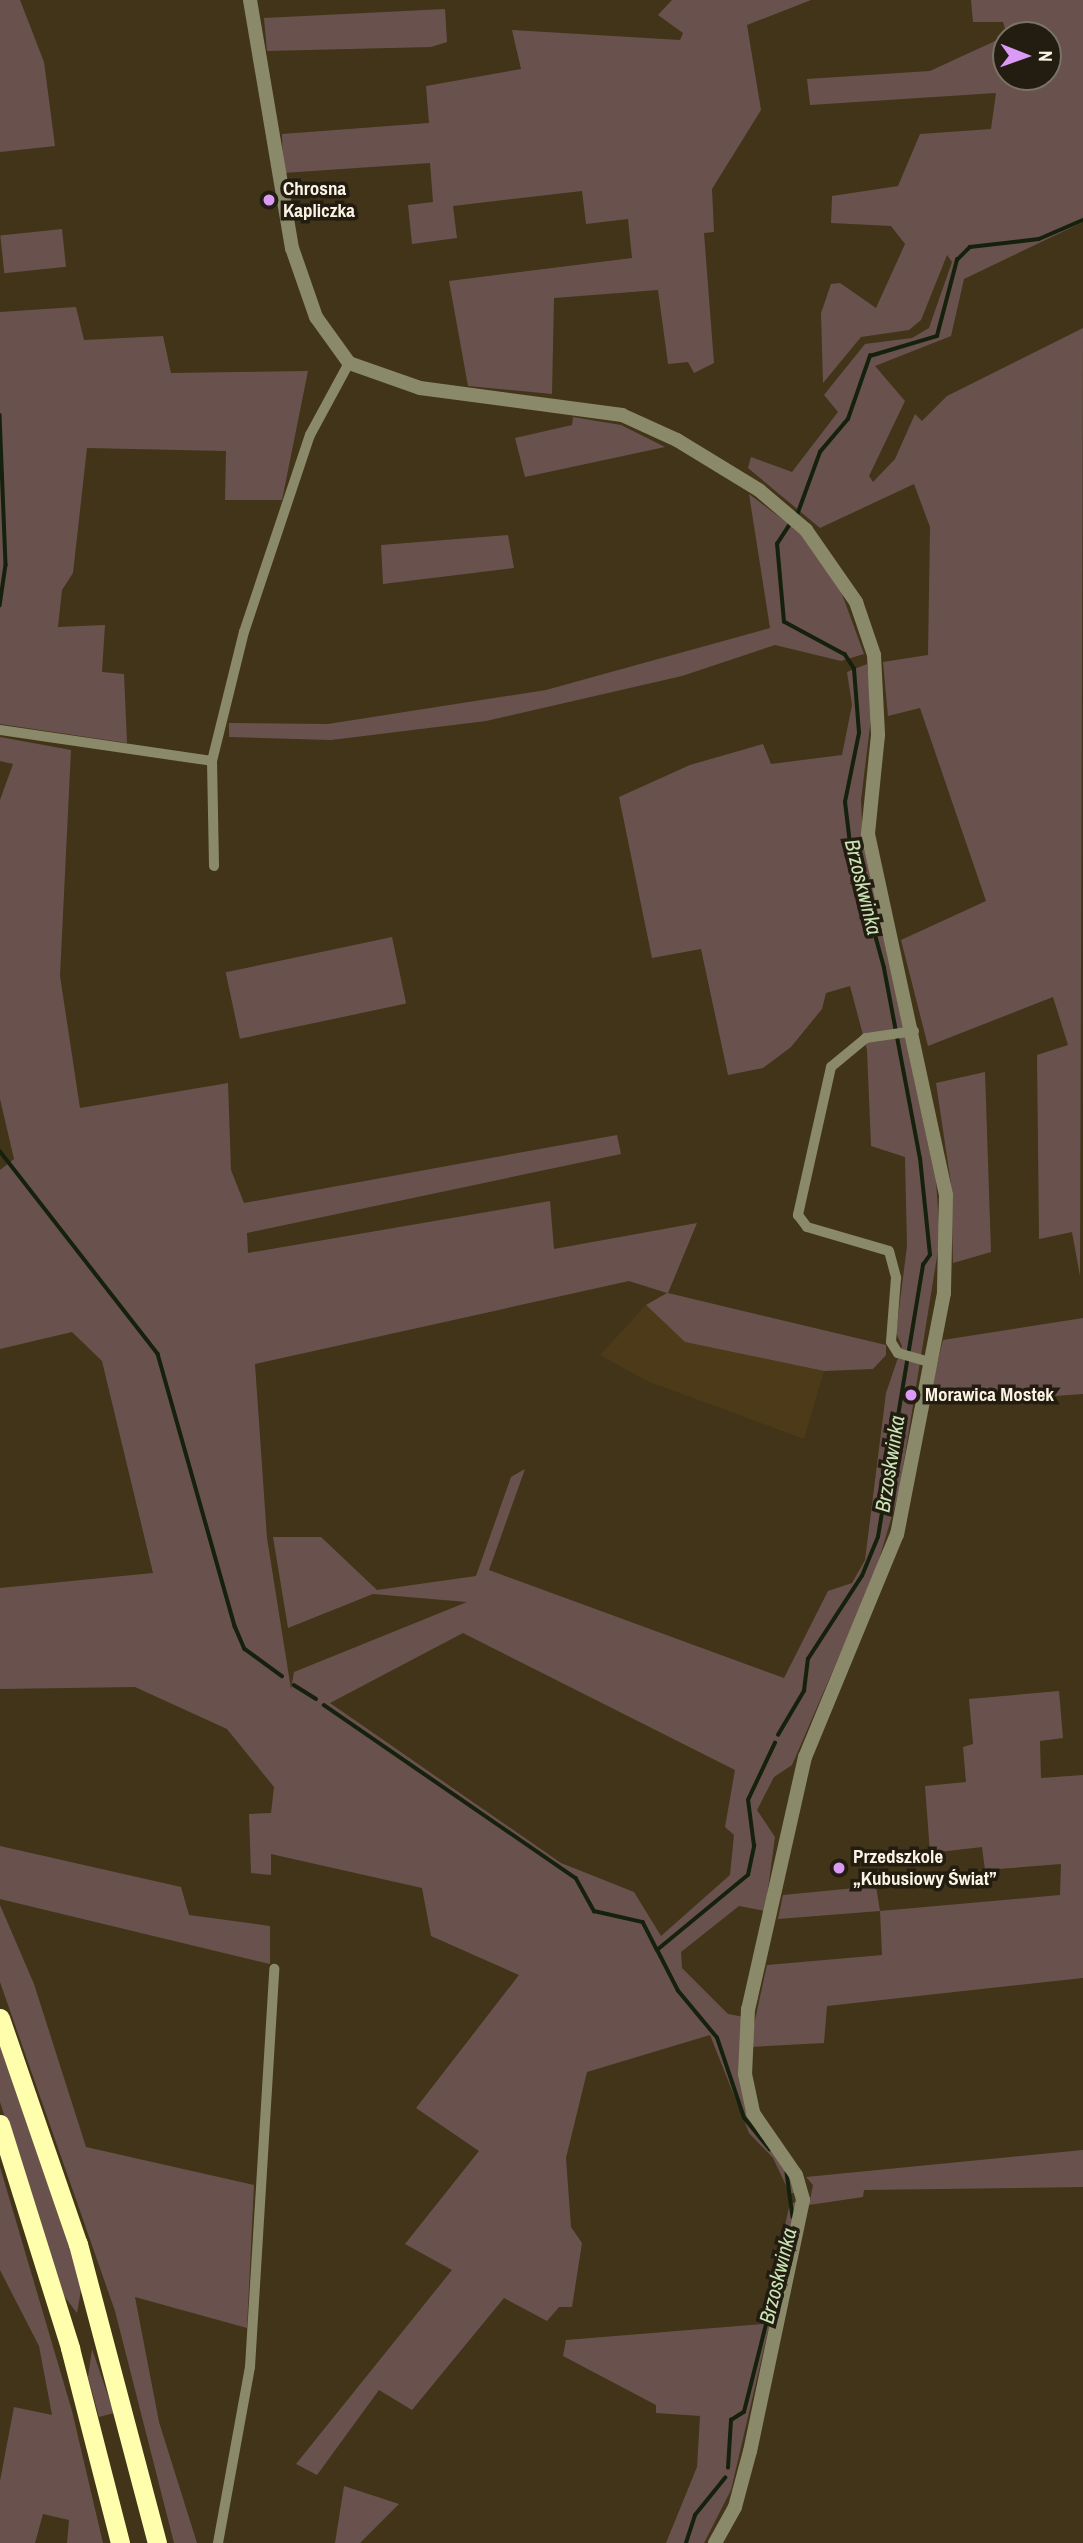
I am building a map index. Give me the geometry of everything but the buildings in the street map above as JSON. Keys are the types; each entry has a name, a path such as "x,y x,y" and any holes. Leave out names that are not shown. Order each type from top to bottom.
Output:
{"highway":[{"path":"0,2018 82,2256 157,2543"},
{"path":"0,2124 70,2348 117,2534"}],"street":[{"path":"250,0 298,271 324,333 349,363 420,388 622,415 715,461 783,508 806,530 856,601 874,655 878,735 868,834 908,1031 946,1195 944,1293 897,1534 805,1757 748,2009 745,2074 753,2113 796,2175 803,2200 750,2451 735,2507 715,2543"},
{"path":"214,866 212,761 244,632 310,435 349,363"},
{"path":"0,730 212,761"},
{"path":"908,1031 866,1038 831,1067 798,1215 807,1227 889,1251 895,1278 889,1331 901,1353 930,1363"},
{"path":"218,2543 250,2367 274,1969"}],"shaded area":[{"path":"0,0 20,0 44,62 55,146 0,152"},
{"path":"672,0 811,0 747,25 761,110 712,189 714,232 704,233 714,363 694,373 688,362 668,364 658,290 554,298 552,394 468,386 449,281 632,258 628,219 586,224 582,191 453,206 457,238 412,244 408,205 433,202 430,163 283,173 282,134 429,123 426,86 521,69 512,30 680,40 683,33 658,15"},
{"path":"971,0 1083,0 1083,222 964,279 951,336 875,366 905,401 869,476 873,482 895,459 915,414 922,421 947,396 1083,328 1080,1276 1072,1232 1039,1239 1037,1055 1068,1045 1053,997 928,1046 901,940 986,901 920,708 888,716 883,662 928,655 930,527 914,484 820,528 748,468 751,457 792,472 838,412 824,395 865,344 912,338 929,328 952,262 947,255 921,320 909,330 861,337 823,383 821,313 831,284 840,283 876,308 905,244 891,226 831,223 832,196 898,186 920,134 991,129 996,93 810,105 807,79 930,71 992,42 992,91 1062,91 1062,21 973,22"},
{"path":"445,9 447,42 431,47 267,51 264,18"},
{"path":"62,229 66,267 4,273 0,235"},
{"path":"76,307 84,340 163,336 171,373 308,371 282,500 225,500 226,451 87,448 73,573 62,590 58,627 105,625 102,672 124,674 127,743 0,724 0,312"},
{"path":"573,417 621,425 665,447 525,477 515,438 572,425"},
{"path":"749,494 802,534 839,586 864,654 841,661 775,645 682,676 486,721 331,740 229,737 229,723 328,724 546,690 770,628"},
{"path":"508,535 514,568 383,584 381,545"},
{"path":"867,664 872,710 861,800 863,843 936,1181 940,1238 899,1492 875,1573 792,1765 774,1777 757,1810 775,1837 765,1911 739,1906 681,1952 682,1968 728,2014 744,2017 742,2074 797,2192 790,2194 773,2158 749,2133 710,2035 587,2072 566,2158 571,2227 582,2243 572,2307 559,2307 547,2321 504,2298 412,2410 379,2390 317,2475 296,2464 452,2270 405,2244 479,2151 416,2108 519,1975 431,1936 422,1888 271,1854 271,1875 251,1873 249,1814 271,1813 274,1787 227,1729 135,1687 0,1689 0,1588 153,1573 102,1361 72,1332 0,1349 0,1170 14,1159 0,1099 0,800 13,764 0,761 0,737 71,750 60,976 80,1108 228,1083 231,1170 244,1203 617,1135 621,1154 247,1233 248,1253 550,1201 554,1249 697,1223 668,1293 886,1345 886,1355 873,1369 824,1371 685,1342 646,1305 667,1293 629,1281 255,1364 267,1538 291,1689 294,1672 467,1602 373,1594 288,1628 273,1537 321,1537 377,1590 476,1576 511,1477 525,1469 489,1570 784,1678 828,1591 852,1583 865,1560 886,1393 902,1346 896,1333 907,1246 905,1157 871,1146 867,1050 850,986 826,993 822,1009 791,1047 763,1068 728,1075 701,949 652,958 619,797 690,765 763,744 771,764 842,755 852,705 847,672","holes":["463,1633 735,1770 725,1827 734,1835 730,1875 661,1936 634,1892 561,1863 330,1703"]},
{"path":"392,937 406,1004 240,1039 226,972"},
{"path":"985,1072 991,1252 953,1263 951,1184 936,1083"},
{"path":"646,1305 685,1342 824,1371 804,1439 647,1381 600,1355"},
{"path":"1083,1318 1083,1394 927,1405 943,1340"},
{"path":"1059,1691 1063,1738 1040,1741 1041,1778 1083,1775 1083,1978 827,2006 824,2043 749,2047 767,1965 882,1955 880,1911 1060,1895 1061,1864 985,1870 982,1847 930,1853 925,1786 966,1782 963,1747 973,1744 969,1699"},
{"path":"0,1846 181,1887 189,1915 270,1926 270,1964 0,1899"},
{"path":"876,1886 880,1911 778,1919 783,1895"},
{"path":"0,1905 34,1984 86,2147 254,2185 247,2328 135,2297 159,2422 197,2543 174,2543 115,2311 0,1982"},
{"path":"0,2045 82,2284 77,2313 61,2292 0,2102"},
{"path":"1083,2150 1083,2187 864,2190 863,2197 809,2205 813,2185 806,2177"},
{"path":"0,2167 72,2411 103,2543 67,2543 69,2520 43,2514 35,2543 0,2543 0,2481 14,2407 52,2415 39,2346 0,2270"},
{"path":"798,2202 731,2490 704,2543 666,2543 697,2467 700,2416 656,2413 656,2405 563,2356 566,2340 763,2324 790,2203"},
{"path":"92,2349 114,2413 99,2417 88,2377"},
{"path":"344,2486 399,2504 360,2543 335,2543"}],"waterway":[{"name":"Brzoskwinka","path":"796,518 820,452 848,419 870,356 937,336 957,260 970,247 1039,239 1083,220"},
{"path":"0,415 6,565 0,606"},
{"name":"Brzoskwinka","path":"778,1735 804,1691 808,1659 862,1576 878,1537 923,1265 930,1255 920,1159 884,968 850,844 845,802 859,733 854,669 845,655 784,622 777,544 790,524"},
{"path":"0,1151 158,1354 235,1626 245,1649 282,1676"},
{"path":"294,1685 316,1699"},
{"path":"324,1705 576,1878 594,1911 643,1922 657,1950"},
{"name":"Brzoskwinka","path":"770,2150 744,2118 717,2038 678,1991 657,1950 748,1875 754,1846 748,1800 775,1743"},
{"name":"Brzoskwinka","path":"787,2173 793,2217"},
{"name":"Brzoskwinka","path":"728,2468 731,2420 744,2412 786,2245"},
{"name":"Brzoskwinka","path":"686,2543 695,2515 725,2478"}],"place":[{"name":"Chrosna Kapliczka","path":"269,200"},
{"name":"Morawica Mostek","path":"911,1395"},
{"name":"Przedszkole „Kubusiowy Świat”","path":"839,1868"}]}
